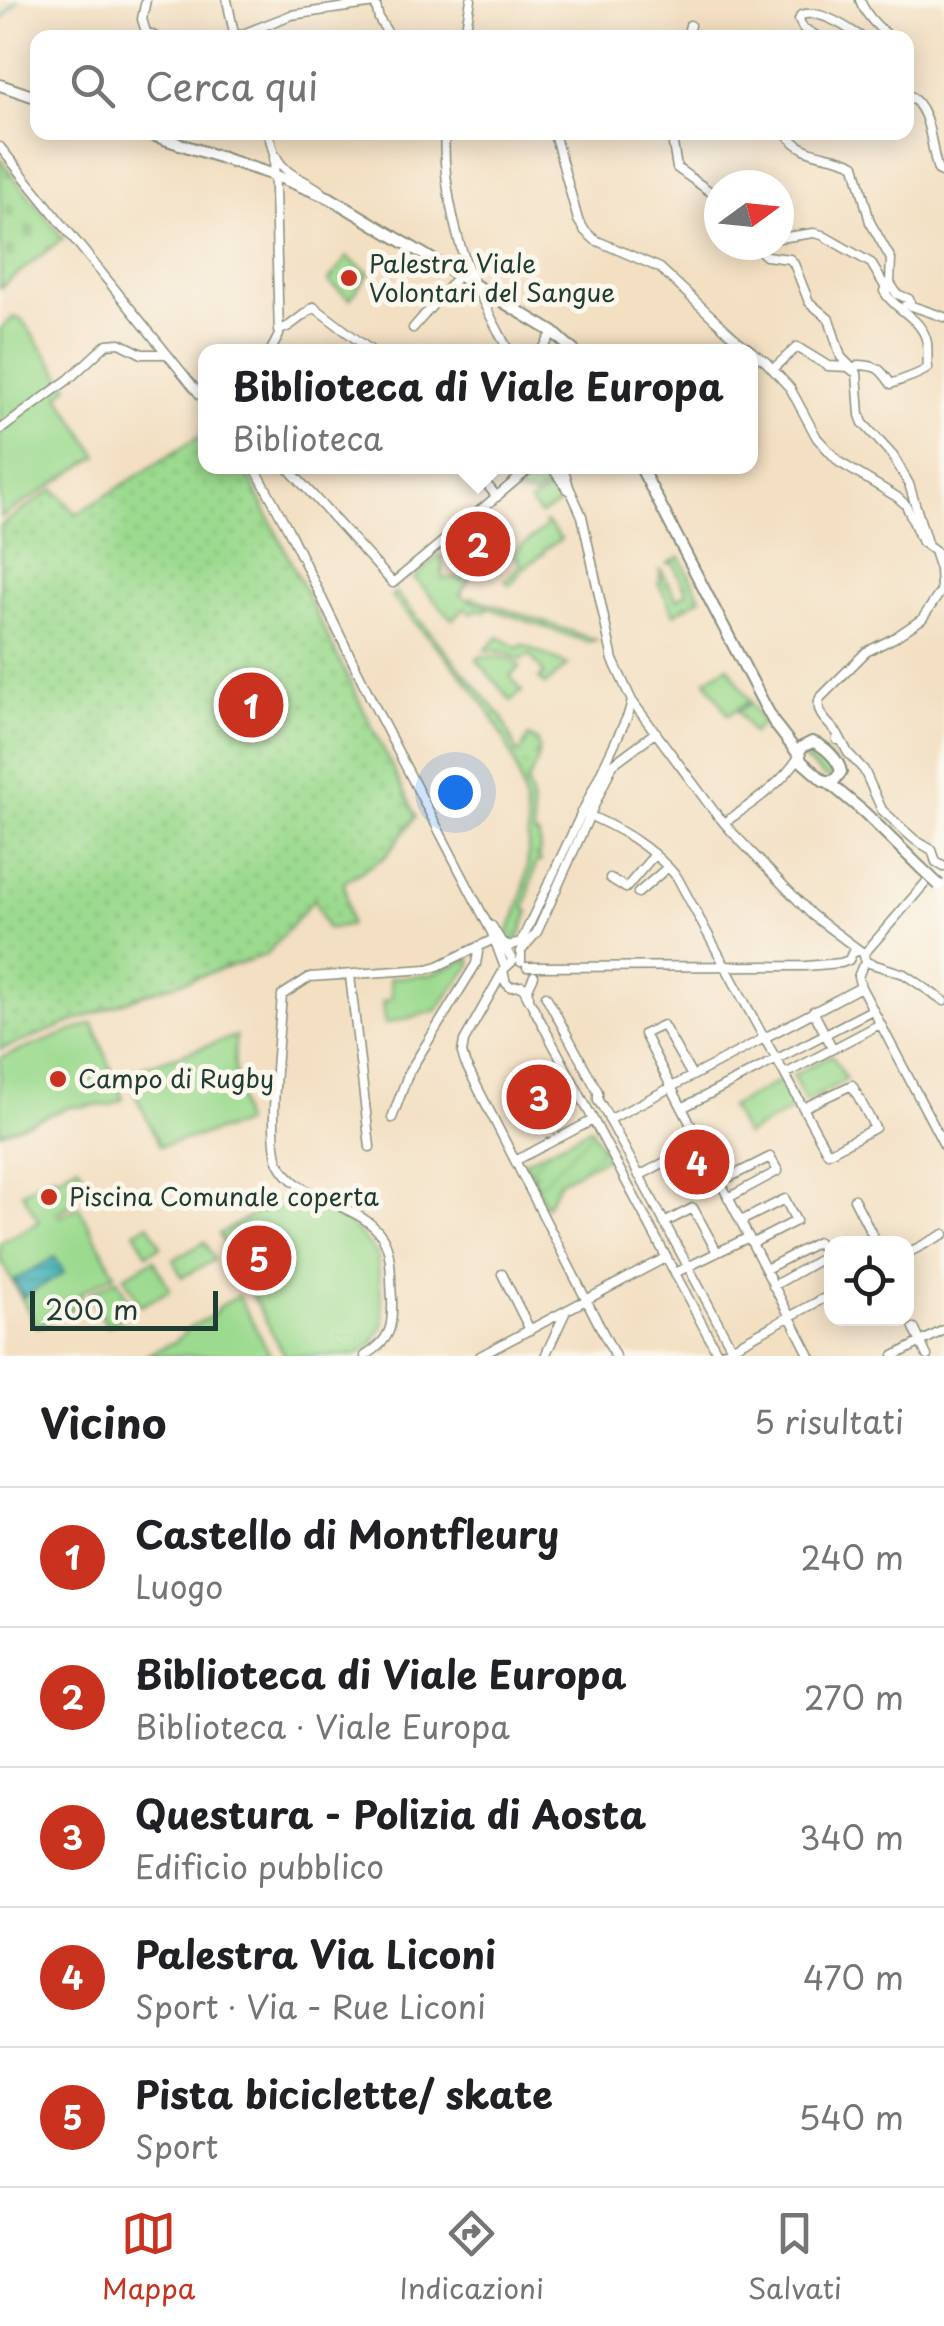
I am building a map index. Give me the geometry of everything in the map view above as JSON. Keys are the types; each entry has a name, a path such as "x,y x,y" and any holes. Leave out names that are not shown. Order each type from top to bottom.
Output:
{"main road":[{"path":"0,85 30,95"},
{"path":"167,140 330,198 553,332 566,344"},
{"path":"644,474 770,714 799,756 865,813 937,885"},
{"path":"770,714 794,740 822,746 838,765 865,813"},
{"path":"799,756 806,743"},
{"path":"828,782 838,778 838,765"}],"street":[{"path":"145,30 142,20 146,0"},
{"path":"226,0 233,30"},
{"path":"465,30 471,0"},
{"path":"860,0 881,30"},
{"path":"253,30 291,15 375,2 386,30"},
{"path":"806,30 799,20 809,12 849,30"},
{"path":"689,30 690,25"},
{"path":"914,98 925,114 938,170 944,173"},
{"path":"270,140 280,166 330,198"},
{"path":"445,140 451,203 466,261 505,344"},
{"path":"556,140 578,220 585,232 660,268 743,344"},
{"path":"672,140 677,168 704,187"},
{"path":"791,140 806,152 855,165 870,222 891,259 890,283 896,294 909,298 910,306"},
{"path":"0,146 198,392"},
{"path":"274,154 278,331 275,344"},
{"path":"794,235 814,232 822,235 872,263 899,302 944,317"},
{"path":"791,260 809,302 829,319 841,357 855,368 860,416 893,456 909,484 940,569 943,588 922,620 866,652 820,698 817,706 864,770 882,810 932,850 938,866"},
{"path":"412,328 458,276"},
{"path":"773,369 797,348 828,366 853,371 858,365 872,366 881,370 891,384 928,368 923,332 913,317 886,297 886,287"},
{"path":"278,331 314,307 363,344"},
{"path":"546,344 553,332"},
{"path":"0,430 70,379 107,344 120,343 142,354 167,354"},
{"path":"758,357 790,388 817,438 839,462 897,496 906,506 917,535 944,558"},
{"path":"258,474 494,939 514,964 530,972 527,990 536,1014 719,1356 734,1352 824,1298"},
{"path":"293,474 393,584 524,474"},
{"path":"478,474 497,497"},
{"path":"557,474 573,497"},
{"path":"565,474 582,516 613,660 632,701 724,822 808,911 862,958"},
{"path":"615,1356 476,1087 462,1052 464,1041 537,932 632,701"},
{"path":"553,968 528,982 510,986 503,977 514,964 613,764 656,732"},
{"path":"822,746 830,745 838,737"},
{"path":"838,737 838,765 858,764"},
{"path":"787,775 799,756"},
{"path":"724,822 787,775 802,766 808,767"},
{"path":"585,814 639,841 668,866 681,884 764,1038 828,1153 875,1128 852,1084 803,1108"},
{"path":"610,878 626,888 655,854"},
{"path":"638,893 668,866"},
{"path":"849,960 852,967 937,885"},
{"path":"475,902 514,964"},
{"path":"392,1118 408,1072 476,964 486,926 475,902"},
{"path":"366,1356 385,1341 393,1322 389,1257 383,1239 369,1223 295,1184 278,1161 274,1134 282,995 310,977 427,969 494,939"},
{"path":"504,943 510,946 522,942"},
{"path":"514,964 553,968 817,966 841,964 852,953 904,974 944,1001"},
{"path":"862,958 858,977 861,987 944,1145"},
{"path":"350,976 370,1147"},
{"path":"528,982 536,1014"},
{"path":"609,1120 861,987"},
{"path":"546,996 598,1092 598,1102 734,1352"},
{"path":"682,1108 872,1010"},
{"path":"813,1011 832,1049"},
{"path":"785,1074 880,1024"},
{"path":"692,1076 664,1025 644,1034 810,1356"},
{"path":"587,1108 598,1102"},
{"path":"515,1161 593,1120"},
{"path":"639,1176 700,1144"},
{"path":"720,1182 770,1157 778,1171 728,1198"},
{"path":"675,1273 796,1221 785,1199 741,1221"},
{"path":"854,1200 873,1236"},
{"path":"664,1223 693,1208 717,1252"},
{"path":"914,1250 944,1234"},
{"path":"766,1269 818,1242 826,1256 773,1286"},
{"path":"480,1356 667,1256"},
{"path":"502,1274 530,1330"},
{"path":"545,1356 566,1310"},
{"path":"914,1328 928,1356"},
{"path":"894,1356 944,1330"}],"green space":[{"path":"0,159 63,238 0,288"},
{"name":"Palestra Viale Volontari del Sangue","path":"347,257 369,273 350,299 328,282"},
{"path":"14,317 22,320 69,386 59,396 98,456 0,518 0,329"},
{"path":"198,437 198,474 246,474 416,816 385,857 344,882 350,925 327,929 314,899 266,955 147,993 0,1050 0,526 54,489 77,514"},
{"path":"535,474 546,474 566,500 540,515 530,503 548,490 546,487 534,496 515,492"},
{"path":"546,522 561,539 524,568 510,585 505,580 521,564 513,553 546,527"},
{"path":"473,523 495,540 460,594 488,607 485,612 477,609 472,614 466,608 452,619 414,578 439,555 443,579 463,580 466,568 459,567 455,558 466,557 469,549 449,544"},
{"path":"680,557 701,598 674,614 658,583 662,576 659,571 677,599 687,593 673,563 666,564"},
{"path":"396,592 502,717 517,753 528,737 537,741 537,762 527,783 541,861 536,863 525,909 529,911 518,940 510,943 508,934 521,900 528,862 526,812 519,775 488,711 444,654 391,596"},
{"path":"471,597 596,640 587,642 469,601"},
{"path":"499,637 518,648 523,645 568,665 545,685 539,679 544,673 530,655 520,660 503,652 485,650"},
{"path":"481,656 507,659 520,667 510,676 522,691 511,701 477,660"},
{"path":"728,666 750,701 728,715 706,680"},
{"path":"751,703 763,724 752,733 738,711"},
{"path":"812,747 835,763 837,771 833,776 826,778 805,760 806,751"},
{"path":"471,959 471,965 436,1011 385,1024 383,1001 392,998 390,978 430,975"},
{"name":"Campo di Rugby","path":"93,1023 123,1099 111,1105 70,1107 0,1133 0,1058"},
{"path":"236,1036 235,1069 243,1124 160,1146 125,1073"},
{"path":"832,1055 846,1080 805,1102 793,1075"},
{"path":"783,1079 797,1107 745,1135 730,1107"},
{"path":"591,1128 607,1157 560,1181 546,1207 532,1178 533,1171 529,1173 524,1162"},
{"path":"78,1165 87,1181 69,1189 76,1202 57,1213 60,1217 79,1207 115,1274 80,1293 84,1302 37,1327 0,1259 0,1243 39,1222 22,1192"},
{"path":"294,1193 349,1223 377,1254 384,1324 370,1347 355,1356 285,1356 219,1234"},
{"path":"149,1224 161,1246 147,1254 135,1232"},
{"path":"205,1242 214,1260 182,1277 173,1260"},
{"path":"154,1260 170,1290 141,1306 124,1276"},
{"path":"117,1279 134,1311 107,1326 89,1294"},
{"path":"238,1296 271,1356 145,1356 176,1341 190,1327"}],"water":[{"path":"55,1257 64,1273 23,1297 14,1280"}],"waterway":[{"path":"0,21 18,0"}],"place":[{"name":"Palestra Viale Volontari del Sangue","path":"349,278"},
{"name":"Biblioteca di Viale Europa","path":"478,544"},
{"name":"Castello di Montfleury","path":"251,705"},
{"name":"Campo di Rugby","path":"58,1079"},
{"name":"Questura - Polizia di Aosta","path":"539,1097"},
{"name":"Palestra Via Liconi","path":"697,1162"},
{"name":"Piscina Comunale coperta","path":"49,1197"},
{"name":"Pista biciclette/ skate","path":"259,1258"}]}
